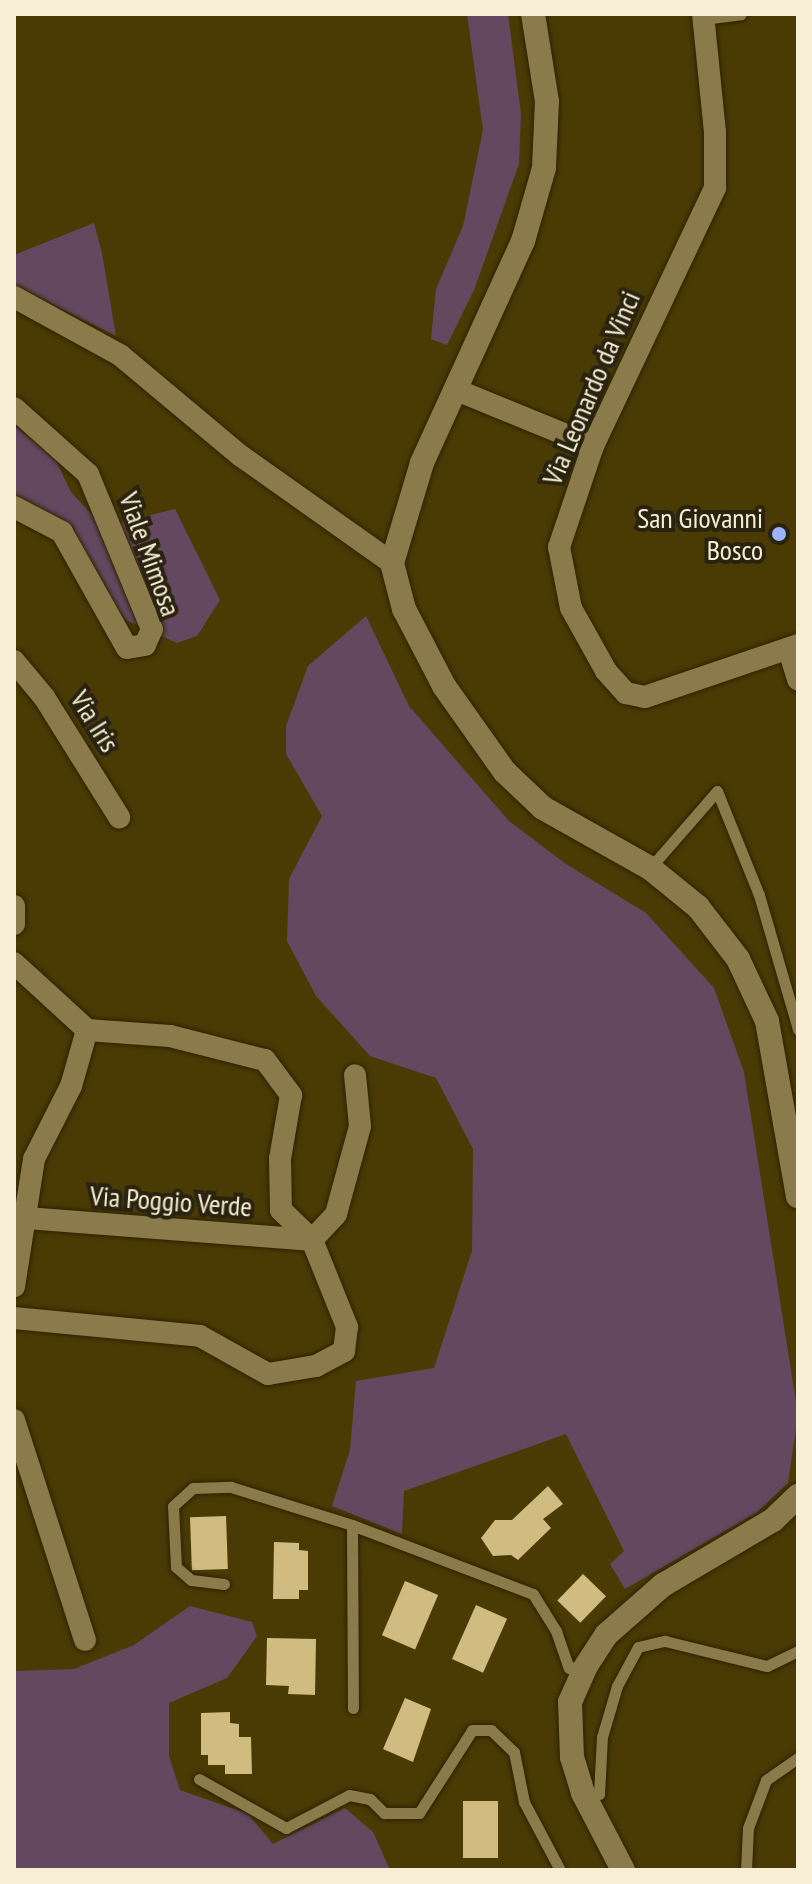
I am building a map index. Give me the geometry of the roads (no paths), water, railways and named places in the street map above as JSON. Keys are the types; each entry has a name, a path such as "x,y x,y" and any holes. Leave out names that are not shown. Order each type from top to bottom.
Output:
{"street":[{"path":"533,14 547,101 544,168 523,241 459,391 422,463 392,563 404,609 444,686 505,772 543,808 650,868 720,932 759,999 798,1196"},
{"name":"Via Leonardo da Vinci","path":"703,16 715,188 593,446 559,547 571,608 606,671 626,693 645,697 794,647"},
{"path":"14,297 120,355 241,456 392,563"},
{"path":"459,391 593,446"},
{"name":"Viale Mimosa","path":"14,408 88,474 152,629 145,645 127,648 62,532 14,507"},
{"path":"794,647 798,680"},
{"name":"Via Iris","path":"14,661 44,697 119,817"},
{"path":"14,906 14,924"},
{"path":"14,963 87,1030 71,1086 34,1159 28,1218 14,1286"},
{"name":"Via Poggio Verde","path":"14,1318 200,1336 268,1374 316,1366 344,1351 347,1327 312,1240 281,1210 280,1159 291,1095 265,1060 170,1036 87,1030"},
{"path":"312,1240 336,1214 360,1126 355,1075"},
{"name":"Via Poggio Verde","path":"28,1218 312,1240"},
{"path":"14,1420 85,1640"},
{"path":"623,1870 583,1793 572,1757 570,1702 586,1666 606,1635 663,1585 773,1520 798,1496"}],"lane":[{"path":"703,16 741,14"},
{"path":"650,868 717,791 759,895 798,1029"},
{"path":"224,1584 191,1580 176,1567 173,1506 193,1488 231,1487 352,1525 533,1594 556,1631 569,1668 586,1666"},
{"path":"352,1525 353,1708"},
{"path":"583,1793 599,1794 602,1737 617,1686 638,1647 665,1641 767,1666 798,1651"},
{"path":"199,1779 286,1828 349,1795 370,1799 384,1813 419,1813 472,1730 491,1730 514,1752 524,1802 560,1870"},
{"path":"746,1870 748,1828 766,1780 798,1758"}],"place":[{"name":"San Giovanni Bosco","path":"779,534"}]}
